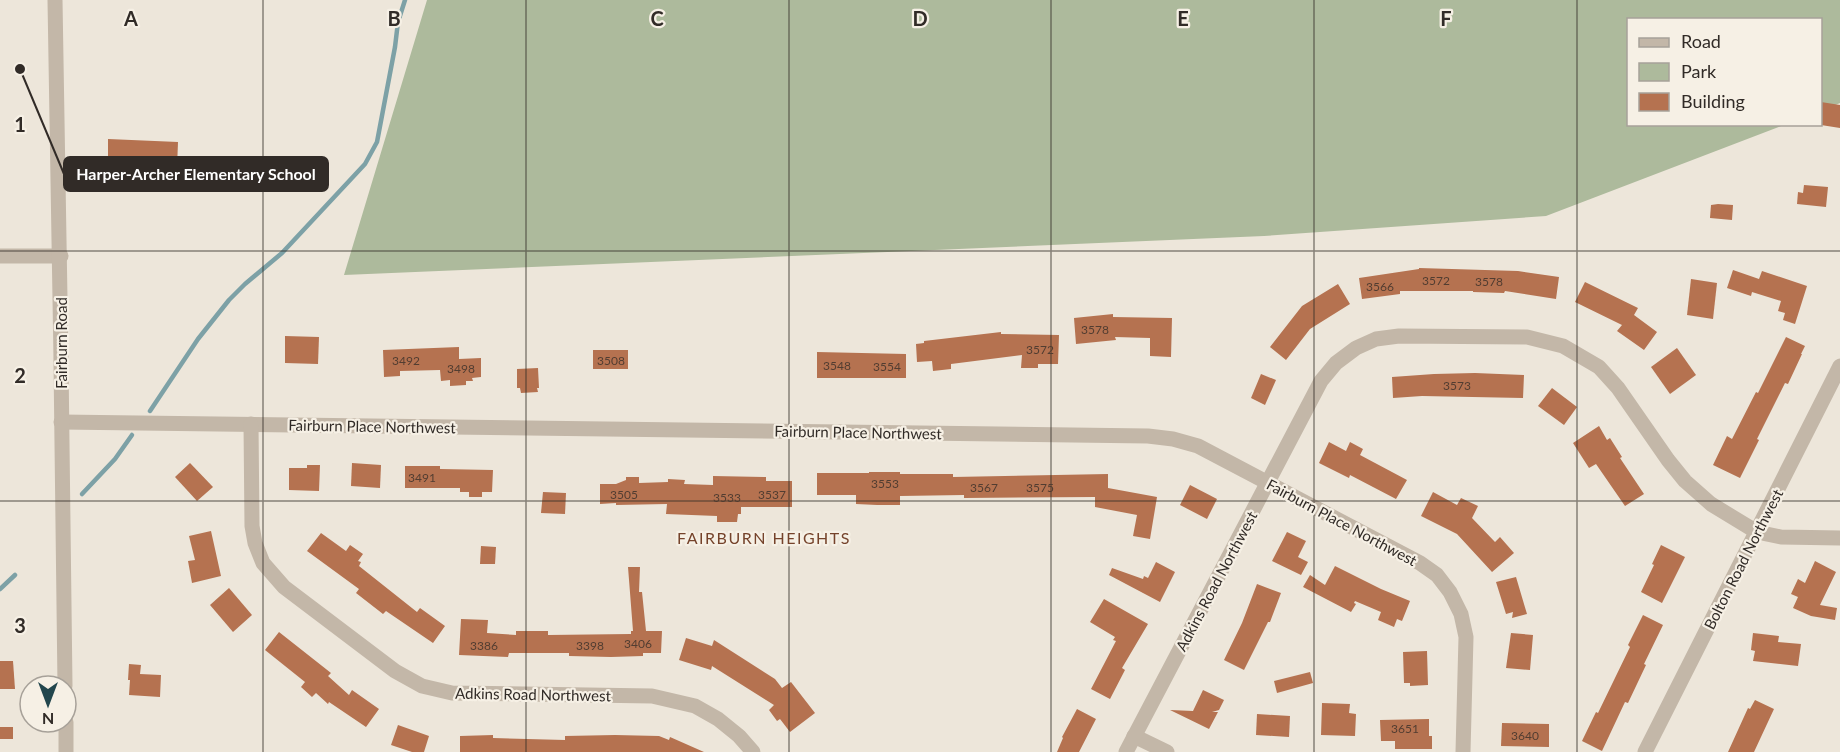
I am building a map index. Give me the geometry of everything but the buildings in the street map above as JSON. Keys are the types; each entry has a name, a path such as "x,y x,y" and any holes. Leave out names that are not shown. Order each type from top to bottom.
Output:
{"street":[{"name":"Fairburn Road","path":"55,0 61,256 65,674"},
{"path":"0,256 61,256"},
{"name":"Adkins Road Northwest","path":"1126,752 1321,381 1336,363 1356,348 1376,339 1398,336 1527,337 1563,346 1599,367 1618,388 1685,481 1711,504 1756,531 1781,537 1840,537"},
{"name":"Bolton Road Northwest","path":"1645,752 1840,366"},
{"name":"Fairburn Place Northwest","path":"61,422 1148,436 1173,439 1198,446 1268,482 1420,563 1437,575 1450,592 1461,614 1466,637 1463,752"},
{"name":"Adkins Road Northwest","path":"252,424 252,526 255,543 263,562 284,587 395,671 422,686 452,693 652,696 695,706 718,718 753,752"},
{"path":"66,734 66,752"},
{"path":"1134,736 1167,752"}],"green space":[{"path":"427,0 1840,0 1840,103 1822,111 1822,18 1627,18 1627,126 1781,126 1546,216 1264,236 344,275"}],"waterway":[{"path":"150,411 198,339 229,300 282,253 365,164 377,142 398,22 405,0"},
{"path":"82,494 115,459 132,435"},
{"path":"0,589 15,575"}],"place":[{"name":"Harper-Archer Elementary School","path":"20,69"}],"district":[{"name":"FAIRBURN HEIGHTS","path":"764,537"}]}
